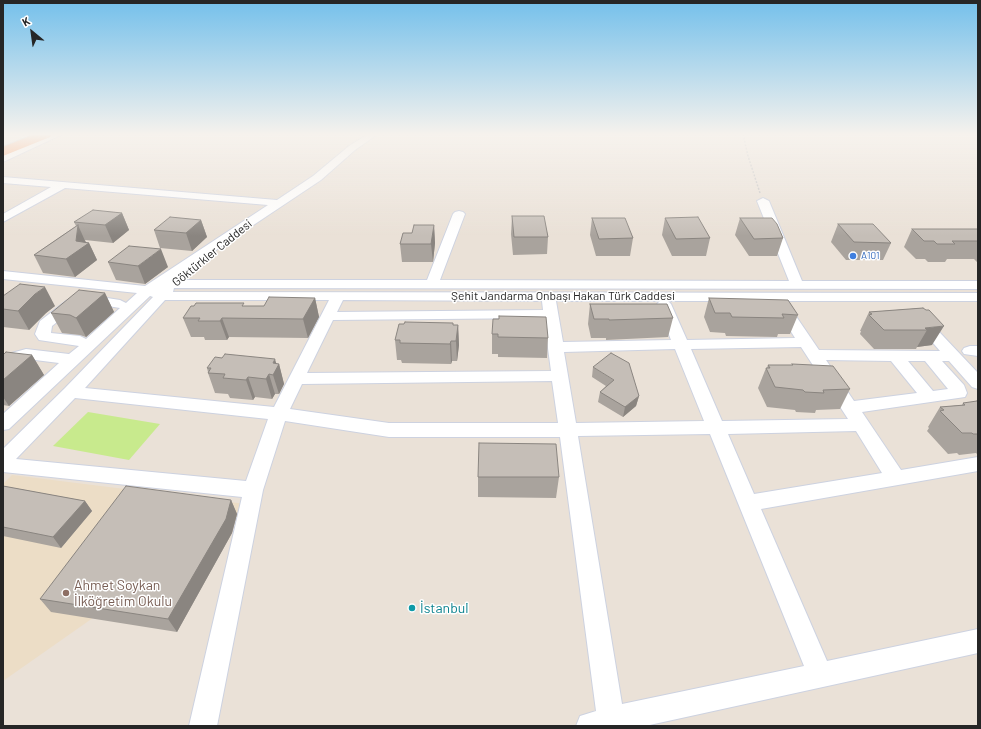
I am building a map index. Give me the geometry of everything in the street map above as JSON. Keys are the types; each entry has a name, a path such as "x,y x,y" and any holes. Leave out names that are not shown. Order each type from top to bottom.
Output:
{"street":[{"path":"259,216 317,178 329,168"},
{"path":"3,180 279,203"},
{"path":"3,219 63,185"},
{"path":"763,201 797,285"},
{"path":"3,211 15,212"},
{"path":"432,284 459,214"},
{"name":"Göktürkler Caddesi","path":"3,461 71,392 155,293 174,284 259,216"},
{"name":"Göktürkler Caddesi","path":"5,419 155,293 259,216"},
{"name":"Şehit Jandarma Onbaşı Hakan Türk Caddesi","path":"3,275 97,284 155,293 338,296 550,305 661,296 978,297"},
{"path":"14,290 30,278"},
{"path":"80,341 44,337 42,331 48,321 97,284"},
{"name":"Şehit Jandarma Onbaşı Hakan Türk Caddesi","path":"174,284 978,285"},
{"path":"203,726 253,490 279,414 338,296"},
{"path":"661,296 820,675"},
{"path":"776,297 896,478"},
{"path":"899,297 953,356 975,376"},
{"path":"79,298 120,304"},
{"path":"328,316 550,305 568,430 600,723 978,641"},
{"path":"556,347 681,344 811,349 895,355 953,356"},
{"path":"3,366 14,358 26,354 66,359"},
{"path":"895,355 929,397"},
{"path":"850,408 956,394 960,391 929,356"},
{"path":"296,379 560,376"},
{"path":"71,392 279,414 389,430 568,430 861,426"},
{"path":"748,503 978,464"},
{"path":"3,466 253,490"}],"path":[{"path":"752,168 763,201"}],"shaded area":[{"name":"Ahmet Soykan İlköğretim Okulu","path":"12,475 254,505 3,681 3,484"}],"green space":[{"path":"88,412 160,424 129,460 53,446"}],"building":[{"path":"93,210 122,213 105,225 74,222"},
{"path":"512,216 544,216 548,237 514,237"},
{"path":"170,217 201,220 186,233 154,230"},
{"path":"698,217 710,238 676,239 665,218"},
{"path":"592,218 625,218 633,238 599,239"},
{"path":"740,218 772,218 777,224 783,238 754,239"},
{"path":"838,224 873,224 891,243 854,242"},
{"path":"78,225 76,241 89,243 66,259 34,255"},
{"path":"414,225 434,225 431,244 400,244 403,233 412,233"},
{"path":"912,229 978,229 978,241 952,241 955,244 937,244 934,241 924,241"},
{"path":"129,246 161,249 138,266 108,262"},
{"path":"20,284 45,287 35,294 18,311 3,309 3,296"},
{"path":"79,290 105,293 76,318 70,315 51,313"},
{"path":"269,297 315,298 303,319 222,318 220,321 198,321 200,318 183,318 191,306 194,306 196,303 244,303 242,306 264,306"},
{"path":"709,298 788,300 798,315 782,314 784,318 732,317 730,313 715,313"},
{"path":"590,304 667,304 673,318 594,319"},
{"path":"923,308 929,310 944,326 925,328 927,330 884,330 869,315 872,314 869,312"},
{"path":"499,316 546,317 548,338 498,337 498,334 492,334 493,319 499,319"},
{"path":"405,322 453,323 453,325 458,325 456,341 451,341 450,344 400,343 400,340 395,340 399,324 404,324"},
{"path":"6,352 32,355 3,380 3,355"},
{"path":"611,353 629,363 639,396 625,407 600,392 614,380 593,367"},
{"path":"225,354 275,359 273,363 279,364 273,375 269,374 266,379 248,377 246,380 223,378 225,374 208,373 211,368 207,368 215,357 222,358"},
{"path":"792,364 833,366 850,389 823,390 824,393 805,392 803,390 775,387 766,368 770,368 768,365 793,365"},
{"path":"977,401 978,434 962,433 940,411 944,410 940,407 965,405 963,403"},
{"path":"479,443 556,444 559,477 478,477"},
{"path":"3,486 85,501 53,537 3,527"},
{"path":"126,486 231,500 226,519 168,619 40,599"}],"place":[{"name":"A101","path":"853,256"},
{"name":"Ahmet Soykan İlköğretim Okulu","path":"66,593"},
{"name":"İstanbul","path":"412,608"}]}
